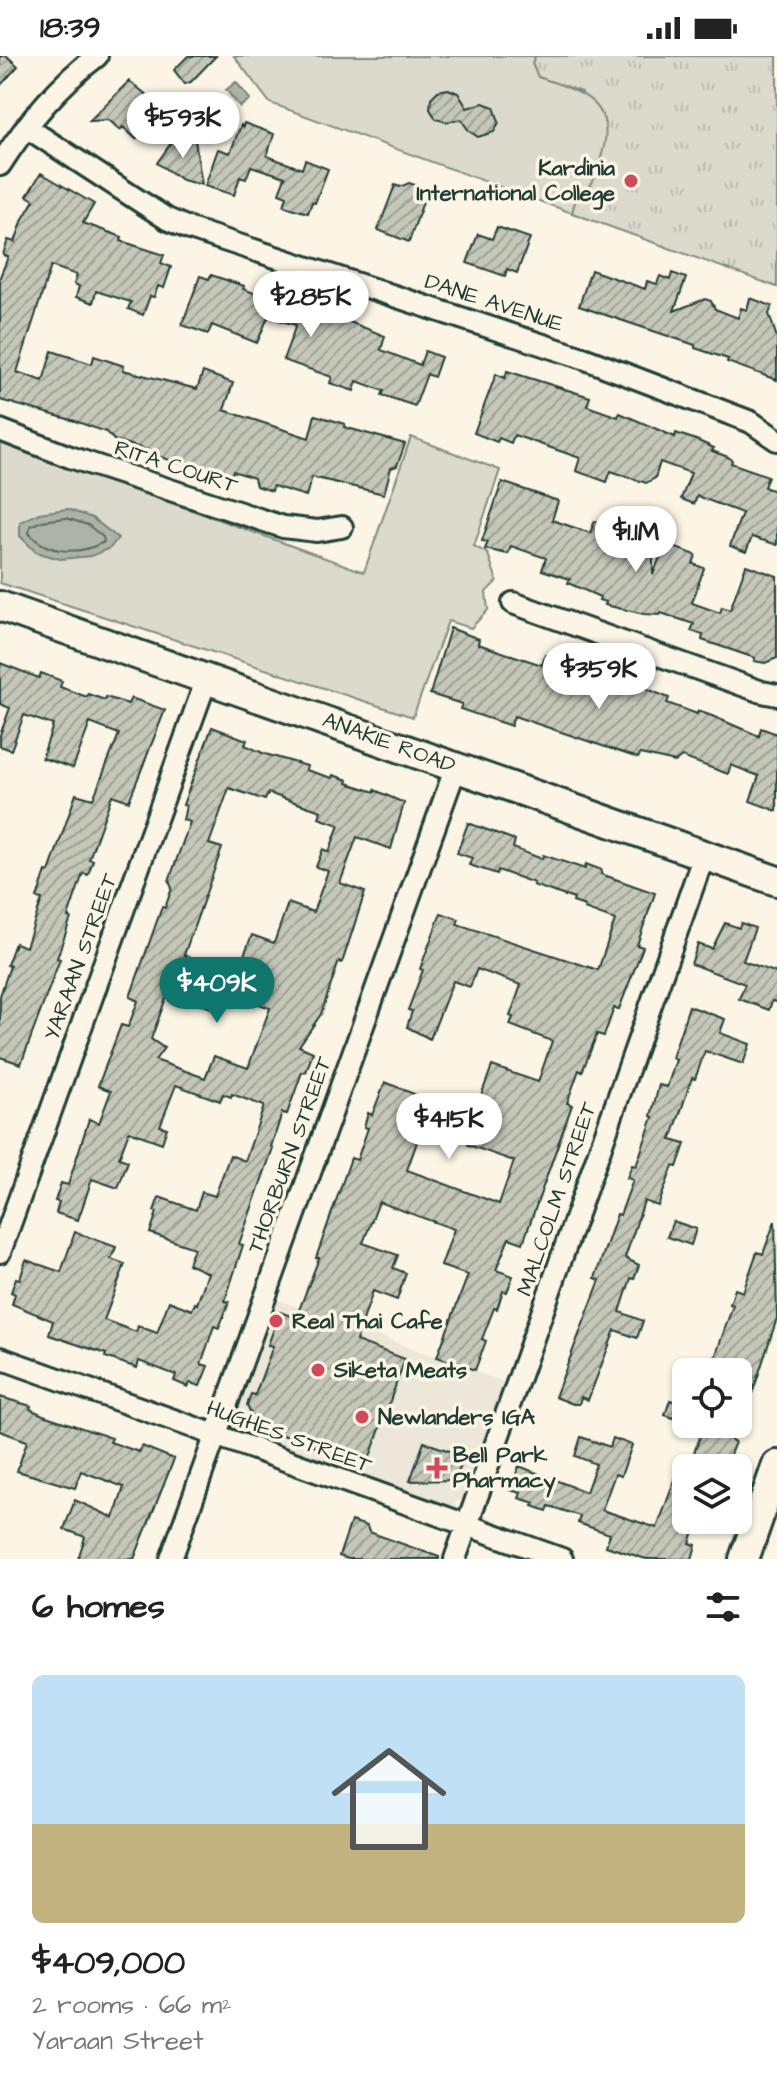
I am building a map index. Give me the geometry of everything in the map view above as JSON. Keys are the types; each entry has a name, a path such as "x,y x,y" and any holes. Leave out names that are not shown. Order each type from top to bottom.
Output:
{"main road":[{"name":"ANAKIE ROAD","path":"0,606 777,881"},
{"path":"744,1559 777,1465"}],"street":[{"path":"0,165 26,127 71,76 97,56"},
{"name":"DANE AVENUE","path":"26,127 167,219 190,229 583,358 751,422 777,440"},
{"name":"RITA COURT","path":"0,430 70,457 283,527 317,531 342,527"},
{"path":"513,603 777,695"},
{"name":"YARAAN STREET","path":"0,1252 207,678"},
{"name":"THORBURN STREET","path":"171,1559 456,767"},
{"name":"MALCOLM STREET","path":"455,1559 704,855"},
{"name":"HUGHES STREET","path":"0,1358 562,1559"}],"shaded area":[{"path":"273,1298 507,1383 465,1497 450,1506 426,1503 421,1497 259,1439 251,1440 239,1433 233,1422 234,1413"}],"green space":[{"path":"234,56 535,56 532,64 538,77 568,87 600,110 606,136 597,172 576,200 572,213 270,103"},
{"path":"535,56 777,56 777,287 572,213 575,197 595,178 582,92 538,77 532,64"},
{"path":"411,437 500,470 474,546 488,554 497,581 486,592 488,610 471,628 448,621 413,717 0,583 0,441 364,572"}],"water":[{"path":"236,82 250,99 240,107 226,90"},
{"path":"67,509 92,518 118,538 110,548 91,556 60,559 36,552 20,536 20,522 39,513"}],"building":[{"path":"0,56 7,56 18,66 0,86"},
{"path":"188,56 216,56 191,82 185,84 174,70"},
{"path":"129,81 151,98 135,113 148,126 136,139 109,120 89,121"},
{"path":"448,89 458,93 467,108 483,103 494,107 499,122 494,132 478,137 469,131 461,119 446,122 436,119 430,109 431,98 438,91"},
{"path":"244,123 274,134 267,156 302,169 305,160 328,169 308,213 284,206 287,196 279,193 285,177 251,166 246,179 240,177 234,195 205,186 218,149 230,153"},
{"path":"194,134 202,185 182,180 157,163 176,136 181,139"},
{"path":"41,173 94,204 83,223 122,237 121,241 164,255 161,263 171,267 164,288 158,286 154,297 150,296 143,315 128,309 131,302 96,291 93,303 76,297 79,286 74,284 77,275 51,266 17,372 43,381 52,351 92,364 94,356 124,366 123,370 197,389 203,372 233,383 224,410 309,438 315,415 345,424 344,427 405,444 397,466 391,468 384,494 312,477 306,496 273,486 272,491 256,486 254,478 233,471 231,477 191,463 190,466 146,453 147,450 114,440 106,432 0,400 0,277 8,257 3,255 8,240 15,242 34,200 27,196"},
{"path":"409,183 425,196 409,242 378,230 395,185 400,187"},
{"path":"497,227 530,238 517,273 507,269 505,276 467,263 478,234 492,239"},
{"path":"591,270 645,289 647,281 657,284 660,276 670,280 672,273 686,278 674,311 705,299 711,301 715,309 738,318 741,308 747,310 750,298 772,306 769,314 777,338 777,380 727,362 728,359 695,348 695,345 579,306"},
{"path":"211,275 273,300 275,296 320,310 385,336 381,350 420,365 425,351 441,357 434,377 427,374 415,406 382,395 384,391 357,381 354,391 330,383 332,377 283,360 296,325 268,317 257,343 212,325 208,334 182,325 200,276 209,279"},
{"path":"507,371 590,397 587,406 618,417 620,413 675,437 676,433 696,440 728,457 731,463 768,476 764,487 777,492 777,545 752,537 746,552 730,546 742,513 697,496 694,504 681,499 691,473 660,462 655,478 646,483 611,471 607,482 576,471 580,458 514,435 511,443 499,438 497,442 474,433 496,374 505,378"},
{"path":"502,482 558,501 552,520 590,533 595,521 609,526 607,531 653,548 653,575 665,544 696,555 693,564 704,568 692,603 720,613 722,607 730,610 746,565 777,576 777,658 765,663 754,661 755,658 702,640 703,635 691,631 694,624 661,613 644,614 605,605 606,602 599,600 600,597 568,583 570,579 542,570 546,558 511,546 508,554 485,549 488,542 482,541"},
{"path":"450,628 479,639 478,644 542,665 545,655 638,685 669,698 667,703 712,716 759,736 761,728 777,734 777,811 750,801 759,776 731,765 728,774 682,757 675,762 640,754 638,758 514,716 511,726 460,709 462,704 430,694"},
{"path":"0,663 39,678 41,673 62,681 60,687 87,697 88,694 105,700 106,697 128,704 131,698 165,710 129,801 112,795 89,859 93,860 88,875 83,873 68,917 71,918 57,958 60,959 21,1064 0,1057 0,996 10,966 7,965 15,943 26,947 42,899 37,898 76,794 93,799 119,734 90,723 73,768 42,758 53,725 24,715 11,750 0,746 0,735 10,708 0,704"},
{"path":"212,727 247,740 245,745 265,754 307,766 306,770 348,780 347,783 375,790 404,803 391,849 357,837 340,883 365,892 342,963 339,961 321,1014 299,1046 313,1052 306,1072 302,1072 287,1114 282,1113 239,1244 243,1245 225,1301 229,1302 219,1328 214,1326 201,1364 208,1366 200,1386 190,1383 188,1387 174,1381 176,1375 139,1361 137,1368 49,1335 53,1321 12,1304 15,1294 11,1292 16,1278 20,1279 26,1260 61,1272 75,1232 116,1247 111,1259 125,1264 104,1320 136,1332 138,1326 157,1333 169,1301 192,1310 208,1273 188,1264 194,1248 150,1233 157,1212 154,1211 159,1197 196,1210 202,1192 215,1196 230,1155 245,1161 264,1106 232,1094 231,1097 223,1094 220,1101 176,1085 160,1126 167,1128 162,1143 129,1131 119,1158 128,1161 118,1188 92,1179 78,1220 56,1213 59,1202 55,1201 61,1183 68,1185 89,1119 99,1123 111,1091 98,1086 121,1025 128,1027 138,1001 130,997 162,907 165,908 172,888 169,881 190,822 183,820 186,806 183,805","holes":["229,788 265,800 268,793 321,811 319,818 339,825 329,852 323,849 316,867 328,871 313,912 288,903 274,943 252,935 242,960 260,967 248,1000 270,1008 248,1068 214,1056 205,1078 155,1060 164,1048 151,1039 173,979 198,995 195,1002 214,1009 227,973 184,955 222,848 209,844"]},
{"path":"468,823 515,840 513,848 542,859 543,855 585,869 586,864 602,870 601,874 655,893 637,945 643,947 619,1009 614,1008 604,1036 597,1034 582,1072 579,1070 567,1103 572,1105 523,1243 509,1238 496,1270 513,1276 507,1292 503,1291 497,1309 494,1308 475,1370 437,1357 468,1275 441,1266 454,1229 379,1202 363,1243 398,1255 393,1268 406,1273 397,1300 373,1291 356,1341 405,1359 367,1465 257,1426 247,1405 251,1394 255,1395 273,1346 268,1345 280,1312 296,1318 351,1158 357,1160 368,1128 364,1127 368,1113 372,1115 385,1082 431,1101 428,1109 432,1111 426,1129 422,1128 407,1170 499,1204 514,1161 468,1145 477,1121 472,1120 492,1066 538,1082 552,1041 510,1025 521,985 477,969 470,987 453,981 430,1039 407,1027 412,1011 408,1010 423,970 420,969 441,913 459,919 457,924 598,970 615,920 584,909 585,906 573,902 574,899 534,883 498,870 497,874 469,865 472,858 457,853"},
{"path":"725,923 739,928 741,923 755,928 743,961 777,973 777,1002 772,1001 769,1010 739,999 745,984 691,964 698,944 712,949"},
{"path":"689,1006 725,1019 720,1033 750,1044 743,1064 705,1051 695,1079 692,1078 671,1140 685,1144 677,1167 673,1166 658,1206 644,1201 625,1258 639,1265 634,1279 631,1278 620,1312 643,1321 637,1338 615,1330 588,1400 581,1397 579,1404 573,1404 555,1397 600,1280 595,1278 617,1214 620,1215 633,1180 627,1178 632,1165 636,1166 653,1117 659,1085 667,1087 676,1060 672,1058"},
{"path":"673,1221 696,1229 691,1245 667,1237"},
{"path":"775,1221 777,1318 752,1394 752,1358 715,1358 733,1305 730,1304 735,1289 743,1292 757,1252 763,1254"},
{"path":"0,1397 112,1438 110,1442 139,1452 142,1446 174,1459 134,1559 78,1559 85,1537 64,1529 75,1500 114,1518 124,1487 81,1471 75,1488 17,1471 27,1441 0,1431"},
{"path":"670,1400 672,1401 672,1417 665,1415"},
{"path":"581,1437 610,1447 613,1438 632,1445 621,1476 615,1474 602,1510 657,1528 672,1487 672,1534 693,1534 690,1543 696,1545 692,1559 646,1559 606,1546 610,1534 578,1523 580,1516 549,1506 547,1511 533,1506 535,1503 519,1498 521,1493 510,1490 519,1466 586,1492 596,1464 575,1456"},
{"path":"700,1438 732,1438 735,1442 730,1454 693,1454"},
{"name":"Bell Park Pharmacy","path":"424,1442 464,1456 456,1480 410,1481"},
{"path":"351,1521 367,1526 369,1532 439,1559 348,1559 339,1556"}],"place":[{"name":"Kardinia International College","path":"631,181"},
{"name":"Real Thai Cafe","path":"276,1321"},
{"name":"Siketa Meats","path":"318,1370"},
{"name":"Newlanders IGA","path":"362,1417"},
{"name":"Bell Park Pharmacy","path":"437,1468"}]}
